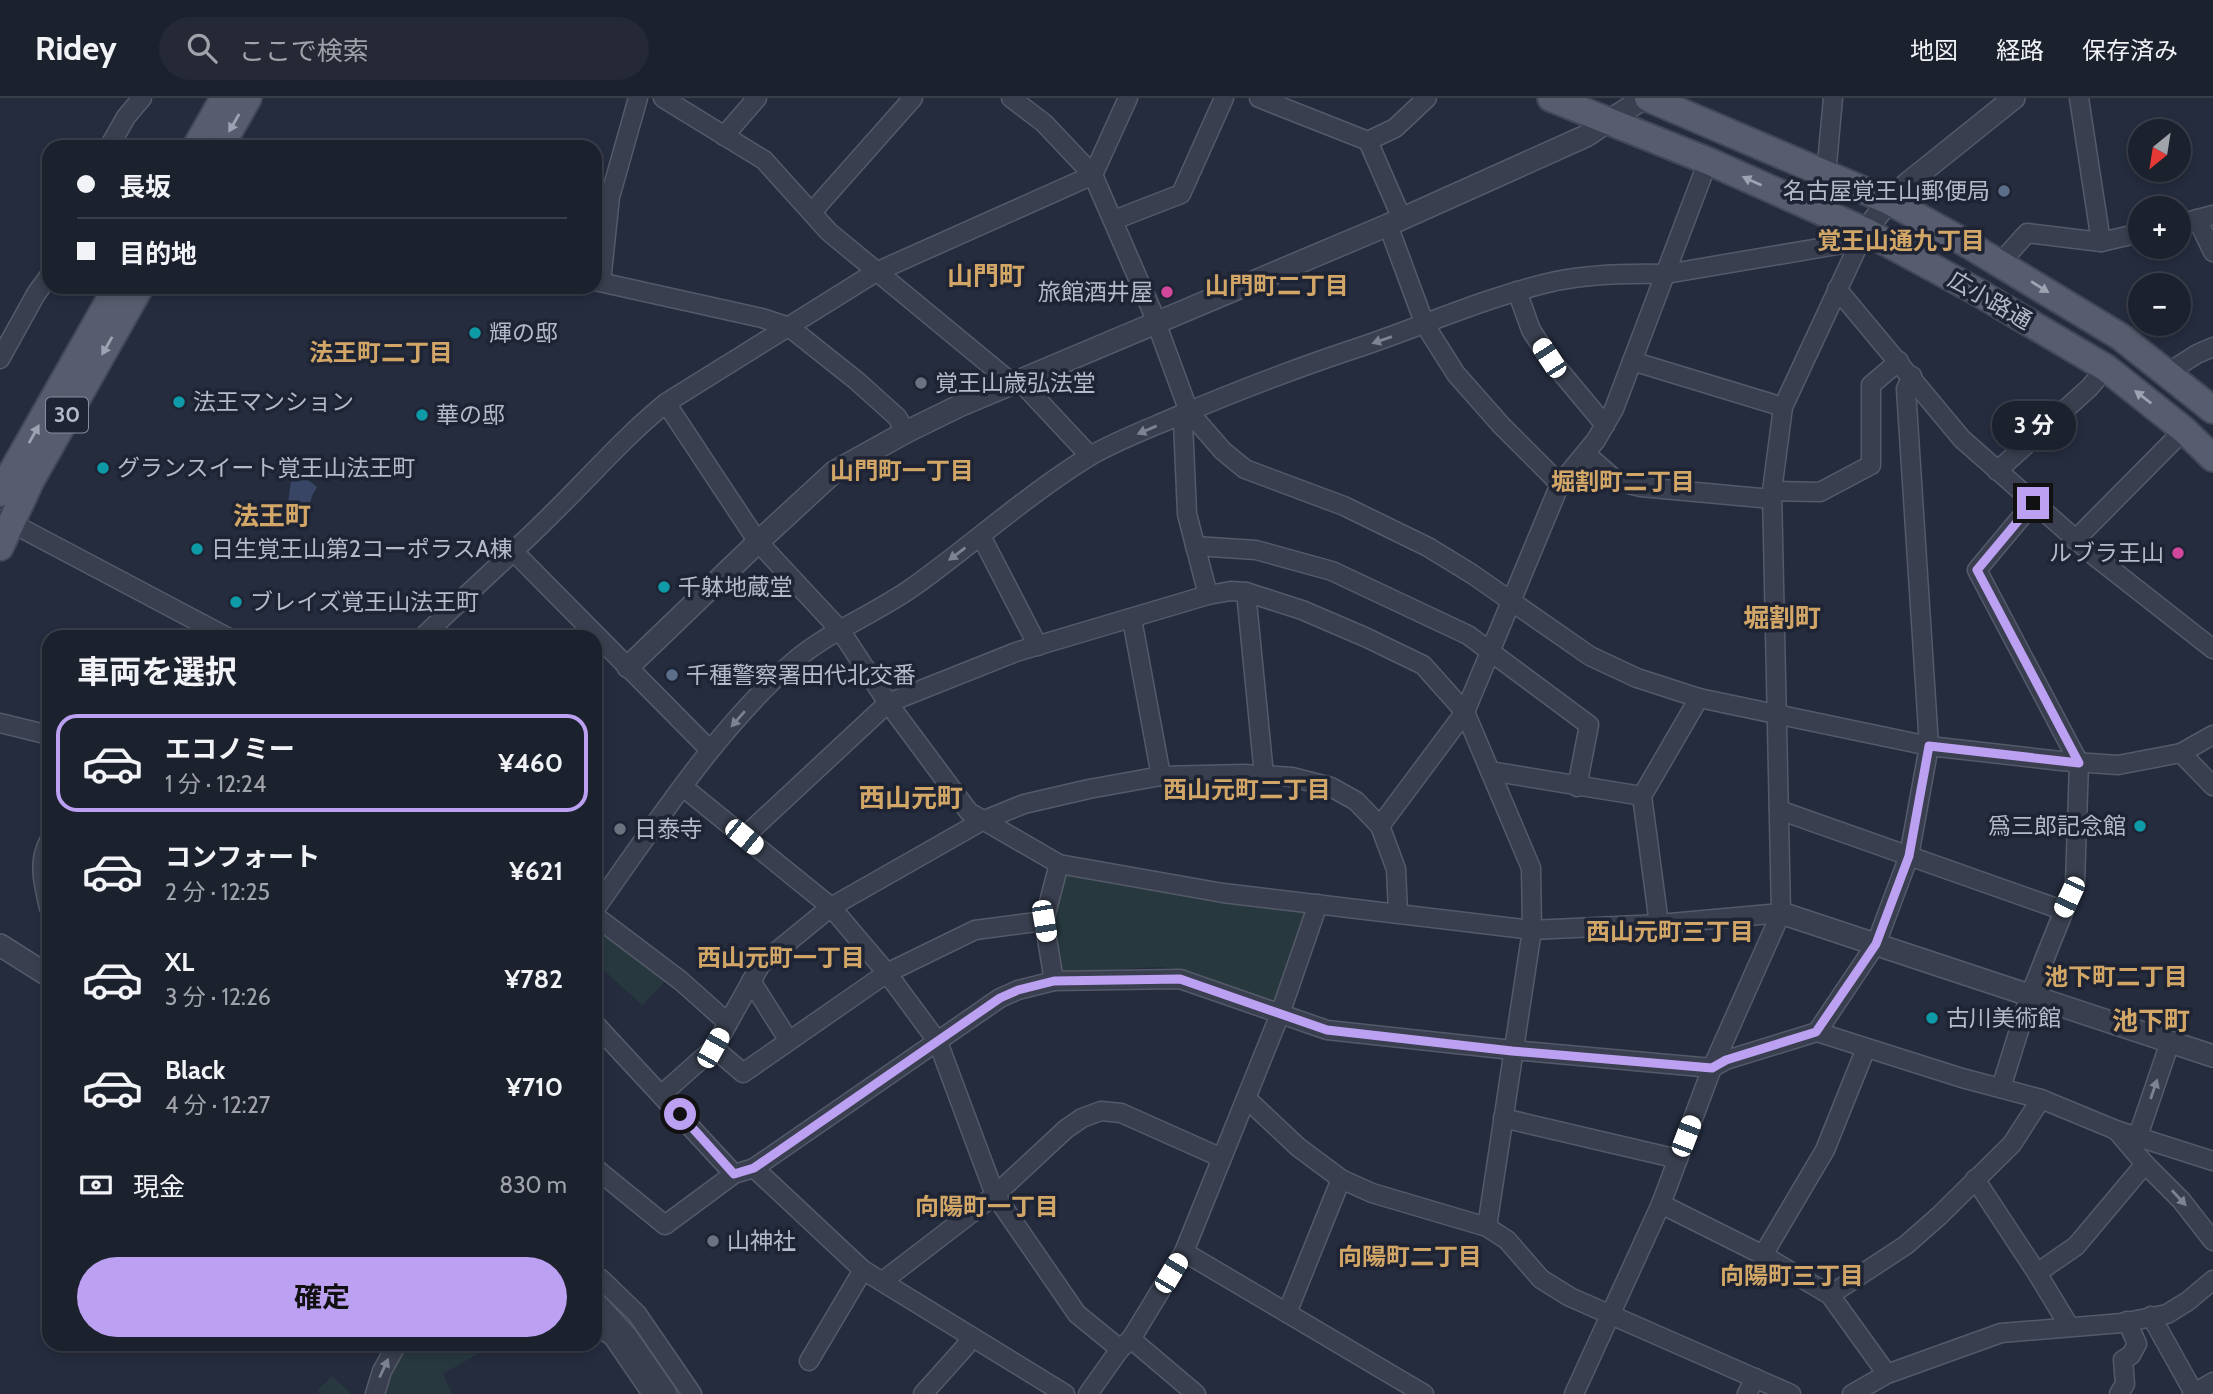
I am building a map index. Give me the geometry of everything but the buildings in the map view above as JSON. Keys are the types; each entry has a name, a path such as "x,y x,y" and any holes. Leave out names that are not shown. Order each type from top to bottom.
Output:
{"main road":[{"path":"200,140 224,98"},
{"path":"224,140 248,98"},
{"name":"広小路通","path":"1551,98 1708,161 1866,231 1974,290 2106,368 2184,430 2213,458"},
{"name":"広小路通","path":"1646,98 1889,201 2000,263 2121,337 2213,410"},
{"name":"30","path":"0,494 113,294"},
{"name":"30","path":"4,529 136,294"}],"street":[{"path":"113,140 126,117 142,98"},
{"path":"602,254 610,197 638,98"},
{"path":"663,98 764,160 830,232 876,272 1016,382 1090,456"},
{"path":"724,136 757,98"},
{"path":"812,212 913,98"},
{"path":"1011,98 1044,123 1093,175 1156,323 1189,412 1223,451 1245,470 1344,506 1427,547 1472,574 1510,603 1590,656 1637,678 1699,698 1929,746 2118,765 2181,753 2213,735"},
{"path":"431,630 641,424 666,404 876,272 1093,175 1128,98"},
{"path":"1114,220 1181,194 1224,98"},
{"path":"1259,98 1368,141 1395,128 1427,98"},
{"path":"628,667 834,472 906,432 1016,382 1395,222 1586,136 1646,98"},
{"path":"1826,175 1833,98"},
{"path":"1574,1394 1661,1204 1712,1068 1781,913 1772,495 1783,407 1866,231 1889,201 1908,183 2014,98"},
{"path":"2079,98 2101,242"},
{"path":"1368,141 1395,222 1424,325 1456,374 1501,425 1560,484"},
{"path":"1380,826 1465,712 1560,484 1586,454 1614,409 1708,161"},
{"path":"2205,217 2213,252"},
{"path":"602,899 710,750 795,660 910,589 1059,476 1107,446 1276,375 1517,291 1561,280 1666,274 1837,245 1866,231"},
{"path":"2000,263 2027,233 2101,242 2128,236"},
{"path":"602,283 762,318 789,327 857,380 897,417 906,432"},
{"path":"0,359 42,286"},
{"path":"1837,289 1962,439 2075,540 2213,649"},
{"path":"1517,291 1531,330 1549,358 1605,425"},
{"path":"2167,373 2213,347"},
{"path":"1632,361 1783,407"},
{"path":"1586,454 1617,481 1641,488 1772,495 1820,492 1871,465 1871,385 1899,361"},
{"path":"1997,471 2089,388 2106,368"},
{"path":"1816,1032 1876,944 1909,856 1929,746 1906,389 1912,376"},
{"path":"666,404 758,542 840,630 888,702 969,812 1059,864 1223,893 1532,930 1659,924 1781,913 2213,1056"},
{"path":"1189,412 1183,422 1187,514 1208,596"},
{"path":"2075,540 2184,430"},
{"path":"2001,1088 2030,995 2075,883 2079,763 1977,570 2033,503"},
{"path":"4,529 212,630"},
{"path":"981,536 1038,646"},
{"path":"1195,546 1256,551 1332,571 1468,635 1590,725 1577,787"},
{"path":"513,551 591,630"},
{"path":"744,837 888,702 1038,646 1208,596 1231,591 1246,592 1302,610 1423,665 1465,712 1531,868 1532,930 1487,1227"},
{"path":"1246,592 1264,775"},
{"path":"1132,619 1161,776"},
{"path":"602,641 710,750"},
{"path":"1659,924 1642,796 1699,698"},
{"path":"0,723 42,733"},
{"path":"2181,753 2213,786"},
{"path":"1490,771 1642,796"},
{"path":"662,1094 713,1048 761,964 831,908 982,821 1024,804 1161,776 1264,775 1292,777 1331,787 1356,801 1380,826 1396,869 1398,913"},
{"path":"683,787 831,908 887,973 937,1042 995,1195 1077,1314 1196,1394"},
{"path":"1779,810 2062,910"},
{"path":"1054,981 1044,921 1059,864"},
{"path":"1088,1394 1125,1344 1184,1252 1280,1014 1318,904"},
{"path":"602,921 681,981 728,1023"},
{"path":"713,1048 743,1073 887,973 975,930 1044,921"},
{"path":"0,945 42,971"},
{"path":"602,1174 665,1225 734,1174 754,1168 1000,998 1018,990 1054,981 1180,979 1327,1030 1512,1051 1712,1068 1726,1060 1816,1032 2042,1099 2116,1129 2213,1161"},
{"path":"751,981 789,1041"},
{"path":"602,1031 734,1174"},
{"path":"2138,1136 2170,1042"},
{"path":"1763,1255 1825,1150 1866,1048"},
{"path":"1247,1099 1298,1147 1341,1179 1372,1193 1487,1227 1507,1240 1541,1279 1570,1297 1791,1394"},
{"path":"1830,1295 1906,1245 2012,1143 2042,1099"},
{"path":"883,1281 995,1195 1066,1129 1082,1118 1101,1111 1121,1113 1222,1158"},
{"path":"1503,1118 1678,1159"},
{"path":"2116,1129 2145,1164 2182,1200 2213,1240"},
{"path":"2037,1273 2076,1246 2145,1164"},
{"path":"754,1168 863,1270 1065,1394"},
{"path":"1287,1313 1341,1179"},
{"path":"1975,1179 2037,1273 2068,1326"},
{"path":"1661,1204 1763,1255 1830,1295 1887,1374"},
{"path":"1184,1252 1424,1394"},
{"path":"809,1361 863,1270"},
{"path":"602,1280 637,1314 692,1394"},
{"path":"1852,1394 1887,1374 2001,1333 2127,1321 2167,1314 2189,1301 2213,1280"},
{"path":"602,1309 626,1335 666,1394"},
{"path":"2151,1316 2193,1394 2213,1382"},
{"path":"2119,1394 2125,1384 2123,1360 2131,1355 2137,1344 2127,1321"},
{"path":"602,1332 613,1337 652,1394"},
{"path":"923,1394 965,1348 971,1337"},
{"path":"375,1394 382,1371 393,1351"},
{"path":"1747,1394 1755,1378"}],"shaded area":[{"path":"1067,873 1305,909 1309,915 1275,1003 1185,971 1161,967 1065,972 1057,967 1050,922 1061,877"},
{"path":"602,931 666,980 642,1005 602,968"},
{"path":"404,1351 482,1351 443,1374 452,1394 385,1394 387,1380"},
{"path":"332,1376 351,1394 321,1394 318,1390"}],"water":[{"path":"303,476 317,487 306,519 286,518 291,481"}],"place":[{"name":"名古屋覚王山郵便局","path":"2004,191"},
{"name":"旅館酒井屋","path":"1167,292"},
{"name":"輝の邸","path":"475,333"},
{"name":"覚王山歳弘法堂","path":"921,383"},
{"name":"法王マンション","path":"179,402"},
{"name":"華の邸","path":"422,415"},
{"name":"グランスイート覚王山法王町","path":"103,468"},
{"name":"日生覚王山第2コーポラスA棟","path":"197,549"},
{"name":"ルブラ王山","path":"2178,553"},
{"name":"千躰地蔵堂","path":"664,587"},
{"name":"ブレイズ覚王山法王町","path":"236,602"},
{"name":"千種警察署田代北交番","path":"672,675"},
{"name":"爲三郎記念館","path":"2140,826"},
{"name":"日泰寺","path":"620,829"},
{"name":"古川美術館","path":"1932,1018"},
{"name":"山神社","path":"713,1241"}],"district":[{"name":"覚王山通九丁目","path":"1901,241"},
{"name":"山門町","path":"986,276"},
{"name":"山門町二丁目","path":"1277,286"},
{"name":"法王町二丁目","path":"381,353"},
{"name":"山門町一丁目","path":"902,471"},
{"name":"堀割町二丁目","path":"1623,482"},
{"name":"法王町","path":"272,516"},
{"name":"堀割町","path":"1782,618"},
{"name":"西山元町二丁目","path":"1247,790"},
{"name":"西山元町","path":"911,798"},
{"name":"西山元町三丁目","path":"1670,932"},
{"name":"西山元町一丁目","path":"781,958"},
{"name":"池下町二丁目","path":"2116,977"},
{"name":"池下町","path":"2151,1021"},
{"name":"向陽町一丁目","path":"987,1207"},
{"name":"向陽町二丁目","path":"1410,1257"},
{"name":"向陽町三丁目","path":"1792,1276"}],"route":[{"path":"680,1114 734,1174 754,1168 1000,998 1018,990 1054,981 1180,979 1327,1030 1512,1051 1712,1068 1726,1060 1816,1032 1876,944 1909,856 1929,746 2079,763 1977,570 2033,503"}]}
